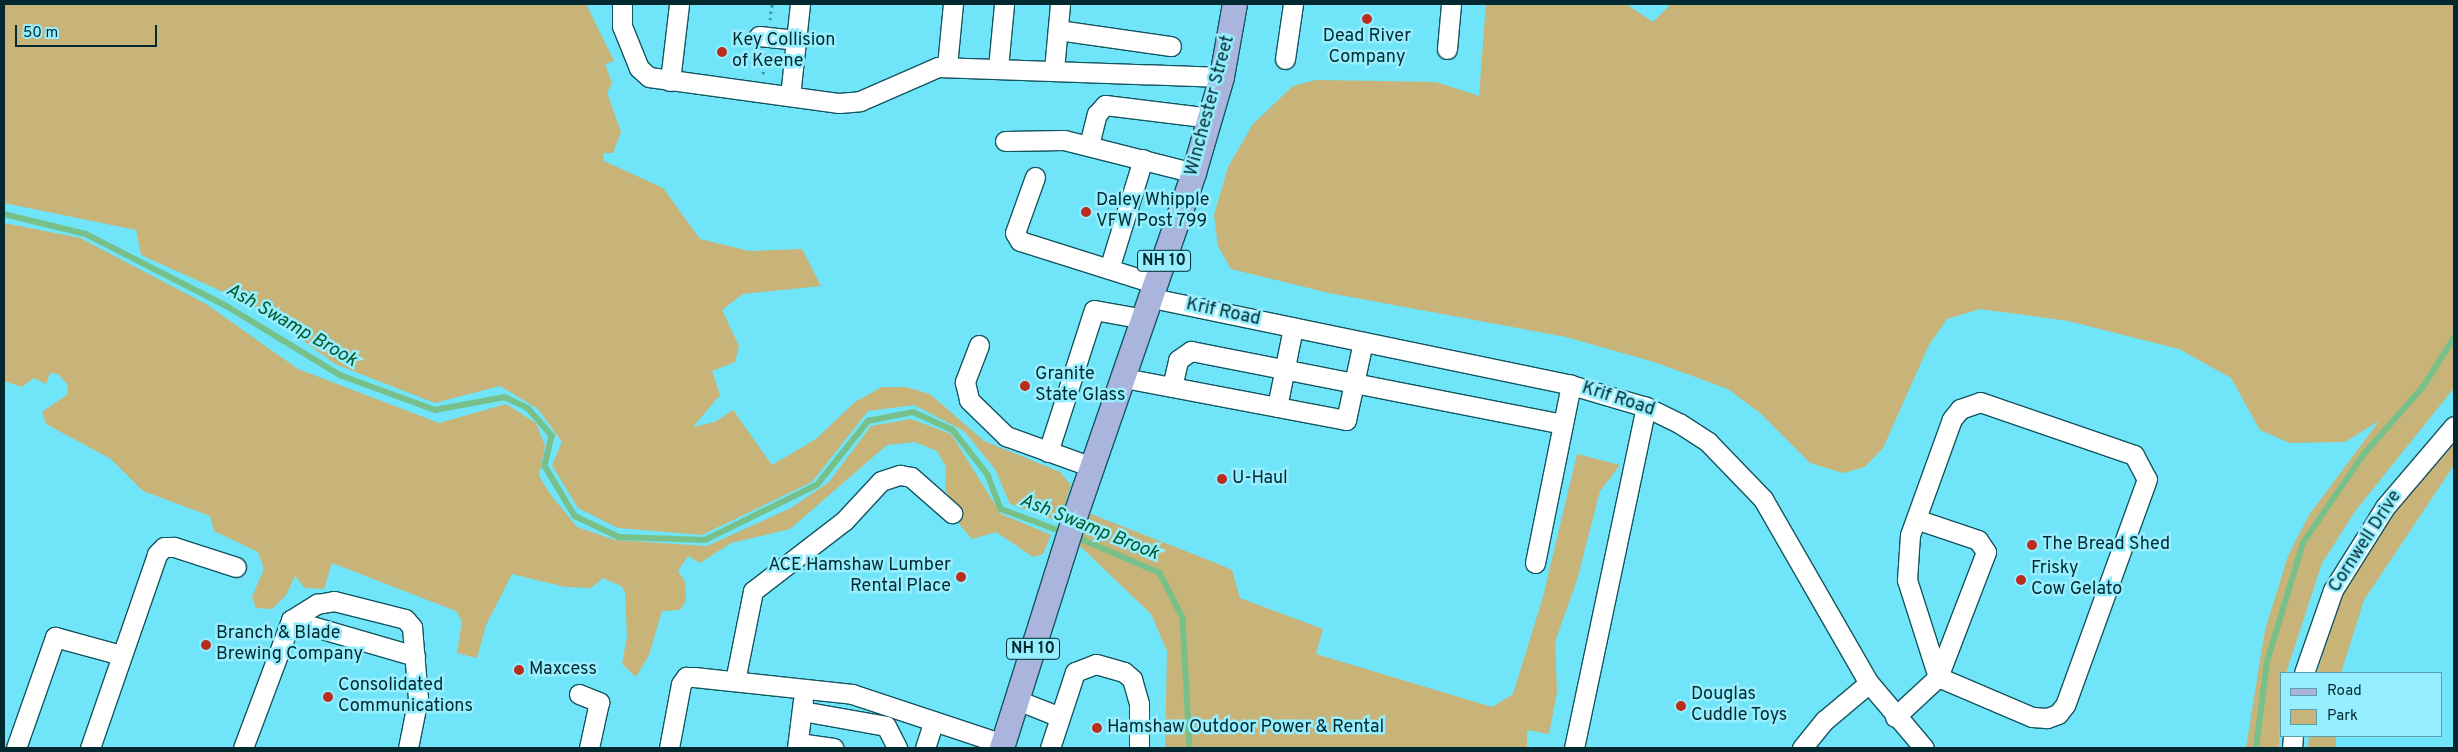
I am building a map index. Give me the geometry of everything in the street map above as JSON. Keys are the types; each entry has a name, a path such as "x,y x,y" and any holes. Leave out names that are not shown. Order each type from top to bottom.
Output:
{"main road":[{"name":"Winchester Street","path":"1002,746 1076,514 1194,173 1222,78 1235,4"}],"street":[{"path":"622,4 622,26 639,68 649,76 670,81 790,96 850,103 915,73 947,66 1222,78"},
{"path":"670,81 679,4"},
{"path":"790,96 800,4"},
{"path":"947,66 953,4"},
{"path":"998,68 1004,4"},
{"path":"1054,70 1060,4"},
{"path":"1285,59 1293,4"},
{"path":"1447,49 1451,4"},
{"path":"1058,30 1171,46"},
{"path":"759,36 796,40"},
{"path":"1089,146 1098,114 1105,105 1211,118"},
{"path":"1005,141 1041,139 1089,146 1194,173"},
{"path":"1109,269 1143,160"},
{"path":"1035,177 1016,237 1109,269 1151,300"},
{"path":"1048,452 1094,310 1151,300"},
{"name":"Krif Road","path":"1151,300 1571,385 1646,408 1708,442 1763,499 1869,683 1924,748"},
{"path":"1277,407 1293,328"},
{"path":"1124,378 1346,420 1356,383 1363,342"},
{"path":"979,345 966,382 969,400 1006,436 1092,467"},
{"path":"1172,387 1178,360 1186,351 1563,424"},
{"path":"1535,563 1571,385"},
{"path":"1980,402 2134,455 2144,466 2144,495 2058,714 2032,717 1938,676 1907,580 1905,560 1916,519 1952,419 1960,409 1980,402"},
{"path":"1574,748 1646,408"},
{"name":"Cornwell Drive","path":"2304,672 2333,590 2384,507 2454,426"},
{"path":"735,681 753,591 844,521 881,481 900,475 910,477 952,513"},
{"path":"1896,717 1938,676 1986,552 1978,540 1916,519"},
{"path":"90,748 154,561 164,547 236,567"},
{"path":"243,748 291,620 317,604 334,601 405,619 412,627 417,711 408,748"},
{"path":"291,620 414,656"},
{"path":"16,748 55,637 122,655"},
{"path":"1050,748 1079,667 1096,664 1124,672 1136,687 1139,748"},
{"path":"670,748 683,679 735,681 852,694 1002,746"},
{"path":"1802,748 1825,720 1869,683"},
{"path":"804,688 797,746 834,748"},
{"path":"579,694 599,702 589,748"},
{"path":"1017,700 1060,717"},
{"path":"802,711 886,726 897,748"},
{"path":"925,748 934,721"}],"green space":[{"path":"4,4 586,4 614,61 605,64 612,83 607,93 621,132 613,153 603,153 604,161 663,188 700,239 749,251 802,249 821,286 743,294 722,310 739,346 735,362 712,371 720,395 693,427 715,422 733,410 772,465 816,439 855,402 882,387 906,387 930,394 984,441 1060,472 1071,485 1059,522 1010,504 995,469 964,431 914,405 868,411 812,482 702,535 618,528 578,508 552,465 562,442 538,409 500,386 435,403 335,364 259,308 141,255 136,230 4,203"},
{"path":"1486,4 1626,4 1653,22 1671,4 2454,4 2454,388 2356,510 2322,563 2286,672 2280,672 2279,748 2246,748 2265,630 2288,556 2309,515 2379,421 2345,442 2290,443 2260,430 2231,378 2179,349 2068,321 1980,309 1947,319 1929,345 1883,448 1865,467 1843,473 1810,463 1760,413 1728,389 1654,362 1566,337 1329,293 1231,269 1218,246 1214,215 1228,167 1253,124 1293,86 1316,80 1436,82 1479,96"},
{"path":"4,223 80,238 206,304 298,369 439,423 506,404 536,423 545,446 539,476 550,494 577,527 615,540 707,546 791,508 829,482 871,426 911,419 951,434 1001,514 1051,535 1043,554 1033,557 996,532 972,539 959,524 960,513 945,490 946,467 937,451 915,442 887,445 790,529 731,543 700,563 688,556 678,571 685,582 686,600 680,610 662,611 649,655 636,677 622,664 627,637 625,592 621,586 603,578 591,588 565,587 512,574 486,625 477,658 457,653 462,621 456,611 332,563 324,589 305,588 295,576 286,595 272,609 256,608 252,597 264,569 258,552 214,531 210,516 143,491 111,459 46,424 42,412 68,394 67,384 58,374 50,373 46,384 34,378 22,387 4,381"},
{"path":"2454,433 2454,465 2364,600 2341,672 2317,672 2342,591 2391,513"},
{"path":"1577,454 1620,465 1600,491 1577,580 1555,642 1557,692 1549,734 1527,730 1527,748 1165,748 1167,651 1151,614 1078,544 1086,512 1232,570 1240,598 1323,629 1316,654 1492,707 1513,694 1543,597"},
{"path":"2309,737 2336,737 2336,748 2308,748"}],"waterway":[{"name":"Ash Swamp Brook","path":"4,214 86,234 225,305 340,375 435,410 505,397 528,408 552,436 545,466 575,516 619,537 705,540 817,485 868,421 913,412 953,430 988,475 1001,509 1066,533"},
{"path":"2256,748 2267,662 2303,543 2363,455 2423,387 2454,338"},
{"name":"Ash Swamp Brook","path":"1074,536 1160,573 1183,618 1190,748"}],"place":[{"name":"Dead River Company","path":"1367,19"},
{"name":"Key Collision of Keene","path":"722,52"},
{"name":"Daley Whipple VFW Post 799","path":"1086,212"},
{"name":"Granite State Glass","path":"1025,386"},
{"name":"U-Haul","path":"1222,479"},
{"name":"The Bread Shed","path":"2032,545"},
{"name":"ACE Hamshaw Lumber Rental Place","path":"961,577"},
{"name":"Frisky Cow Gelato","path":"2021,580"},
{"name":"Branch & Blade Brewing Company","path":"206,645"},
{"name":"Maxcess","path":"519,670"},
{"name":"Consolidated Communications","path":"328,697"},
{"name":"Douglas Cuddle Toys","path":"1681,706"},
{"name":"Hamshaw Outdoor Power & Rental","path":"1097,728"}]}
